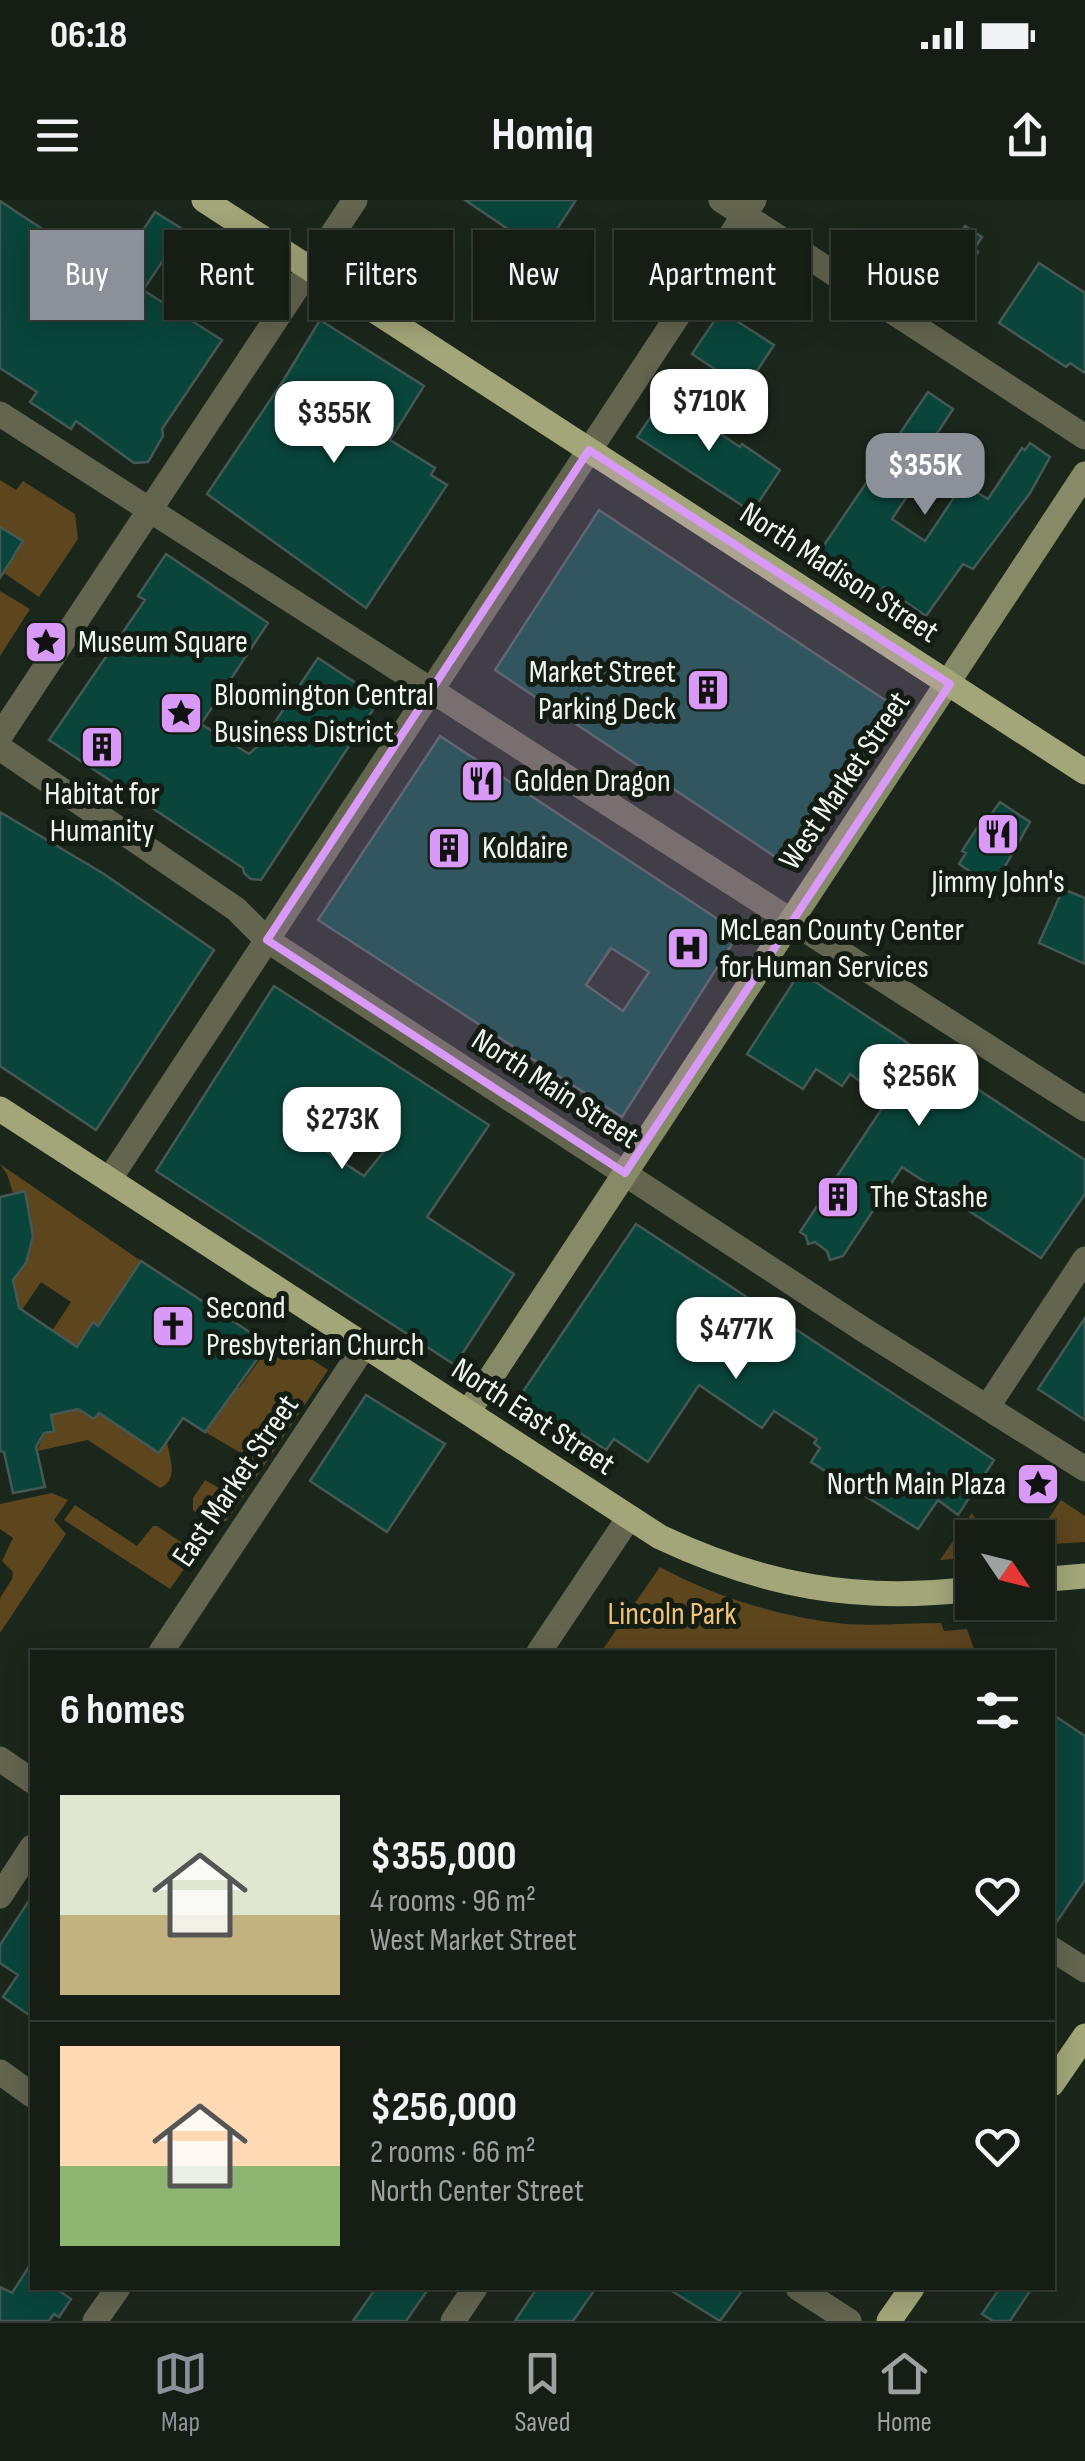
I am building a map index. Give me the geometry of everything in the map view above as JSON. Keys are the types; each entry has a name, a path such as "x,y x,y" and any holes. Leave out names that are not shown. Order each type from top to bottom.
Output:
{"main road":[{"name":"North Madison Street","path":"204,200 309,267"},
{"name":"North Madison Street","path":"390,320 1085,772"},
{"name":"North East Street","path":"0,1109 628,1519 698,1555 780,1582 865,1594 955,1591"},
{"path":"1055,1579 1085,1576"},
{"path":"1055,2080 1085,2036"},
{"path":"888,2321 911,2290"}],"street":[{"path":"335,230 355,200"},
{"path":"720,200 749,208 1085,438"},
{"path":"109,1180 749,208"},
{"path":"0,736 309,270"},
{"path":"0,414 1085,1109"},
{"name":"West Market Street","path":"625,1174 1085,474"},
{"name":"North Main Street","path":"0,748 236,909 267,940 864,1330 1085,1469"},
{"path":"468,1412 625,1174"},
{"path":"988,1406 1085,1259"},
{"name":"East Market Street","path":"163,1650 365,1345"},
{"path":"540,1650 628,1519"},
{"path":"0,1759 30,1780"},
{"path":"0,1896 30,1850"},
{"path":"1055,1951 1085,1970"},
{"path":"0,2072 30,2094"},
{"path":"94,2321 117,2290"},
{"path":"453,2321 474,2290"},
{"path":"801,2290 849,2321"}],"highlighted area":[{"path":"589,450 950,684 625,1173 267,940"}],"green space":[{"path":"0,480 16,490 23,481 75,514 78,539 39,597 4,573 22,541 0,527"},
{"path":"0,591 30,609 0,656"},
{"path":"0,1164 141,1261 112,1305 117,1310 77,1347 52,1331 71,1302 41,1282 22,1310 19,1308 13,1277 30,1247 30,1215 25,1191 13,1193"},
{"path":"277,1336 328,1370 233,1512 226,1521 210,1523 193,1510 193,1498 205,1480 219,1488 241,1453 205,1432 235,1386 239,1388"},
{"path":"78,1409 94,1419 99,1413 159,1453 167,1442 170,1480 160,1488 88,1440 37,1451 44,1433 54,1431 51,1415"},
{"path":"52,1493 68,1500 54,1520 66,1534 0,1633 0,1598 13,1572 2,1561 13,1538 0,1529 0,1504"},
{"path":"1061,1500 1085,1516 1085,1542 1055,1544 1055,1520 1047,1520"},
{"path":"75,1505 137,1546 157,1526 196,1552 170,1589 64,1520"},
{"path":"955,1538 955,1559 940,1560"},
{"name":"Lincoln Park","path":"660,1567 726,1597 798,1617 858,1625 941,1623 944,1631 967,1629 974,1650 602,1650"}],"building":[{"path":"465,200 576,200 556,230 509,230"},
{"path":"0,201 44,230 30,230 30,320 144,320 144,291 164,303 164,320 190,320 222,340 162,429 163,436 148,462 134,463 76,421 71,429 30,402 37,392 0,368"},
{"path":"155,212 184,230 164,230 164,259 144,289 143,230"},
{"path":"1039,263 1085,293 1085,373 1070,363 1066,367 999,323"},
{"path":"320,320 424,386 390,440 435,468 431,475 447,485 366,608 207,494"},
{"path":"715,320 735,320 774,345 745,389 692,354"},
{"path":"928,392 953,409 902,487 910,492 892,519 925,541 963,484 988,499 1022,448 1025,450 1030,443 1050,457 1030,493 973,569 963,564 926,616 884,587 881,592 820,551"},
{"path":"665,396 780,470 752,512 637,437"},
{"name":"Market Street Parking Deck","path":"599,510 888,702 783,862 495,670"},
{"path":"0,527 23,541 0,578"},
{"path":"166,554 268,623 201,724 249,754 261,743 318,658 380,699 261,880 251,879 243,868 49,740 145,600 138,596"},
{"path":"440,736 739,933 622,1117 318,920","holes":["611,948 649,972 623,1011 586,985"]},
{"name":"Jimmy John's","path":"1000,802 1030,822 998,879 994,876 989,884 959,864 966,853 962,851 986,814 990,816"},
{"path":"0,812 104,874 214,950 96,1130 0,1066"},
{"path":"1063,889 1085,898 1085,964 1039,943"},
{"path":"800,972 1085,1160 1085,1194 1041,1258 902,1167 843,1256 830,1260 827,1251 815,1242 808,1244 800,1232 887,1101 850,1074 842,1086 816,1069 803,1089 747,1054"},
{"path":"274,986 489,1125 427,1217 514,1274 455,1365 156,1171","holes":["328,1099 389,1145 364,1176 303,1136"]},
{"name":"Second Presbyterian Church","path":"25,1191 33,1236 26,1263 13,1280 19,1308 77,1347 93,1322 98,1326 141,1261 268,1344 205,1432 183,1418 159,1453 99,1413 94,1419 78,1409 51,1415 54,1431 44,1433 36,1447 45,1487 13,1493 4,1452 0,1451 0,1197"},
{"path":"636,1224 994,1460 958,1515 938,1500 918,1529 811,1462 820,1448 814,1443 817,1439 774,1411 762,1428 699,1385 648,1462 614,1439 606,1450 577,1431 572,1439 516,1402"},
{"path":"1085,1318 1085,1420 1038,1389"},
{"path":"366,1395 445,1444 387,1532 310,1481"},
{"path":"1055,1716 1085,1736 1085,1880 1055,1925"},
{"path":"30,1899 30,2016 3,1997 18,1975 0,1963 0,1945"},
{"path":"30,2265 30,2290 58,2290 71,2299 59,2317 54,2314 49,2321 0,2321 0,2287 12,2293"},
{"path":"375,2290 428,2290 406,2321 353,2321"},
{"path":"536,2290 595,2290 573,2321 515,2321"},
{"path":"670,2290 743,2290 720,2321"},
{"path":"999,2290 1031,2290 1010,2321 993,2321 982,2314"}],"place":[{"name":"Museum Square","path":"46,642"},
{"name":"Market Street Parking Deck","path":"708,690"},
{"name":"Bloomington Central Business District","path":"181,713"},
{"name":"Habitat for Humanity","path":"102,747"},
{"name":"Golden Dragon","path":"482,781"},
{"name":"Jimmy John's","path":"998,834"},
{"name":"Koldaire","path":"449,848"},
{"name":"McLean County Center for Human Services","path":"688,948"},
{"name":"The Stashe","path":"838,1197"},
{"name":"Second Presbyterian Church","path":"173,1326"},
{"name":"North Main Plaza","path":"1038,1484"}]}
